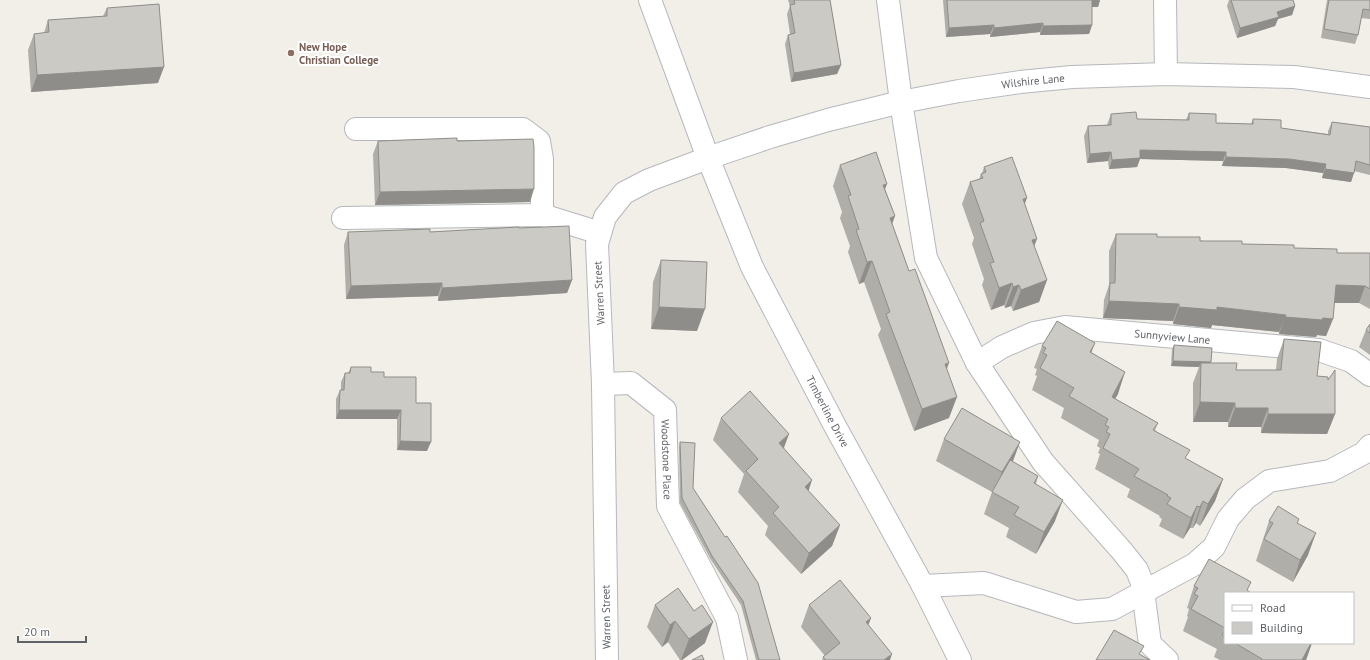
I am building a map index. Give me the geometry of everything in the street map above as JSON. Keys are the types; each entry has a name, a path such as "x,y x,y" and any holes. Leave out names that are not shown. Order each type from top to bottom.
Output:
{"street":[{"path":"650,0 708,158"},
{"path":"888,0 901,102 926,258 977,363 1043,462 1137,570 1142,583 1150,644 1167,660"},
{"path":"1165,0 1166,74"},
{"name":"Wilshire Lane","path":"708,158 807,126 901,102 959,91 1072,77 1166,74 1294,77 1370,87"},
{"path":"356,130 523,129 539,141 542,159 542,215"},
{"name":"Warren Street","path":"607,660 603,384 597,244 605,217 624,194 649,180 708,158"},
{"name":"Timberline Drive","path":"708,158 752,267 960,660"},
{"path":"343,218 542,215 600,233"},
{"name":"Sunnyview Lane","path":"977,363 1002,347 1034,333 1065,327 1319,350 1351,361 1370,375"},
{"name":"Woodstone Place","path":"603,384 632,383 665,410 668,506 727,618 736,660"},
{"path":"922,586 984,583 1076,612 1112,608 1195,564 1214,547 1228,519 1245,499 1269,481 1330,471 1364,453 1370,446"}],"building":[{"path":"794,0 830,0 841,65 794,73 788,35 795,33 790,5 795,4"},
{"path":"947,0 1092,0 1092,25 1043,26 1043,23 994,28 994,25 949,28"},
{"path":"1231,0 1293,0 1295,6 1277,12 1279,17 1240,28"},
{"path":"1329,0 1370,0 1370,10 1363,9 1358,35 1324,29"},
{"path":"159,4 164,67 37,75 34,34 49,32 48,20 107,16 107,8"},
{"path":"1136,112 1137,119 1189,120 1189,113 1216,114 1216,123 1253,124 1253,119 1281,120 1281,128 1330,135 1332,122 1370,127 1370,165 1356,161 1354,173 1325,169 1326,164 1289,159 1226,157 1226,152 1140,150 1140,158 1112,160 1111,152 1090,154 1088,126 1111,125 1111,114"},
{"path":"457,138 457,141 533,139 534,189 380,192 378,141"},
{"path":"876,152 887,184 883,185 895,216 890,218 909,271 915,269 949,363 945,364 957,397 922,409 886,314 890,312 872,261 867,262 856,230 859,229 848,196 851,195 840,165"},
{"path":"1012,157 1027,198 1023,199 1037,239 1032,240 1047,280 1021,290 1019,285 1013,287 1012,283 999,288 990,263 994,262 980,223 984,221 970,182 983,178 981,174 986,172 984,167"},
{"path":"569,226 572,280 442,288 442,283 351,286 348,232 430,229 430,232"},
{"path":"1116,234 1157,234 1157,237 1200,237 1200,241 1242,241 1242,244 1294,245 1294,248 1337,249 1337,253 1370,253 1370,289 1365,286 1336,285 1333,319 1323,318 1322,320 1285,317 1286,315 1217,307 1217,310 1179,307 1179,304 1109,301 1110,283 1115,283"},
{"path":"661,260 707,262 705,309 659,307"},
{"path":"1057,321 1095,343 1090,352 1125,372 1112,397 1158,423 1153,430 1190,450 1185,458 1223,479 1208,504 1203,501 1200,507 1197,506 1191,518 1167,504 1171,498 1167,496 1168,495 1134,476 1139,469 1103,448 1110,434 1106,432 1109,427 1105,425 1108,419 1069,396 1074,388 1040,368 1047,355 1043,353 1046,348 1042,346"},
{"path":"1370,324 1370,333 1366,330"},
{"path":"1284,339 1321,342 1317,376 1328,377 1328,380 1335,370 1335,414 1268,414 1268,408 1235,408 1235,403 1200,402 1201,363 1237,363 1236,370 1281,370"},
{"path":"1174,345 1212,348 1211,362 1173,361"},
{"path":"351,367 371,367 371,372 384,372 384,377 416,377 416,403 431,403 431,442 400,441 401,410 339,410 340,390 344,390 345,373 350,373"},
{"path":"750,391 789,434 779,443 812,480 805,487 840,525 809,553 773,513 779,507 746,471 758,459 721,418"},
{"path":"962,408 1020,442 1002,472 944,439"},
{"path":"680,442 695,443 693,488 725,537 727,536 758,583 780,660 759,660 743,601 712,556 682,498"},
{"path":"1010,460 1038,476 1034,483 1063,500 1044,532 1014,515 1019,507 992,492"},
{"path":"1278,506 1299,519 1297,523 1316,533 1300,560 1264,539 1273,523 1269,521"},
{"path":"1209,559 1251,582 1247,590 1250,592 1224,592 1224,627 1191,609 1198,596 1194,594 1198,588 1194,586"},
{"path":"840,580 871,618 866,622 892,654 884,660 826,660 823,657 840,643 809,605"},
{"path":"678,588 694,611 702,605 713,622 689,639 675,621 670,625 655,605"},
{"path":"1114,630 1144,646 1139,654 1150,660 1096,660"},
{"path":"1237,644 1310,644 1302,660 1261,660 1262,659"},
{"path":"702,655 704,660 692,660"}],"place":[{"name":"New Hope Christian College","path":"291,53"}]}
